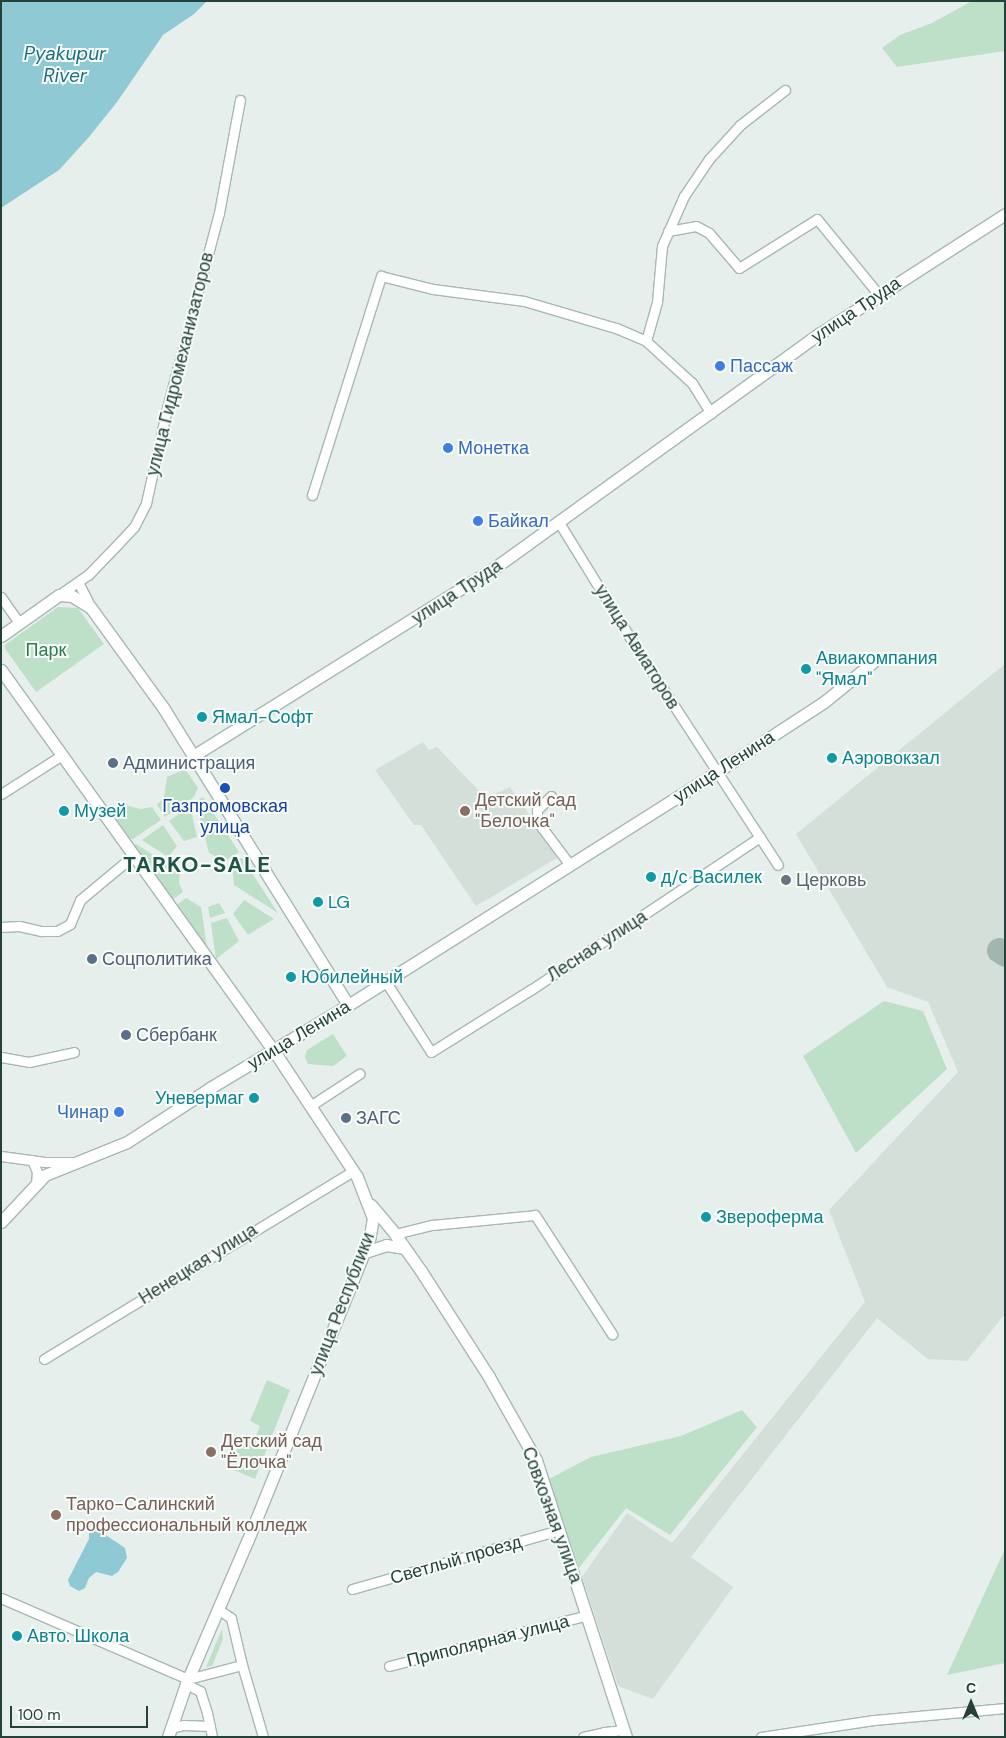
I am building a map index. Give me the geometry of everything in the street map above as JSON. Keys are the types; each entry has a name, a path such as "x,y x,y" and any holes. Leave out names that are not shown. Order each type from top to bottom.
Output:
{"street":[{"path":"646,341 657,302 662,246 684,196 709,159 740,125 785,90"},
{"name":"улица Гидромеханизаторов","path":"59,595 88,575 134,526 146,503 167,408 219,213 240,100"},
{"name":"улица Труда","path":"193,756 450,598 819,334 1005,214"},
{"path":"668,231 696,226 709,233 739,268 817,219 879,295"},
{"path":"312,495 381,276 432,289 524,301 580,316 646,341 692,384 711,413"},
{"name":"улица Авиаторов","path":"558,521 716,772 778,865"},
{"path":"78,582 91,608 164,709 348,1005"},
{"path":"1,636 59,595 72,596 91,608"},
{"path":"1,597 19,623"},
{"name":"улица Ленина","path":"1,1222 36,1184 56,1169 91,1158 127,1142 386,982 824,702 873,662"},
{"name":"улица Республики","path":"1,670 274,1051 353,1171 373,1218 369,1240 187,1682 169,1732"},
{"path":"1,794 62,755"},
{"path":"551,796 537,810 537,821 570,865"},
{"name":"Лесная улица","path":"386,982 431,1052 532,989 760,837"},
{"path":"1,927 20,926 41,931 57,931 70,924 80,900 134,855"},
{"path":"1,1057 29,1062 74,1052"},
{"path":"310,1106 359,1074"},
{"name":"улица Ленина","path":"1,1156 74,1162"},
{"path":"32,1160 37,1172 36,1184"},
{"name":"Ненецкая улица","path":"44,1360 353,1171"},
{"name":"Совхозная улица","path":"366,1200 405,1248 490,1377 536,1460 625,1733"},
{"path":"395,1234 432,1225 535,1214 612,1334"},
{"path":"364,1252 386,1245 405,1248"},
{"name":"Светлый проезд","path":"352,1589 559,1530"},
{"path":"1,1598 187,1682 200,1691 212,1737"},
{"path":"218,1610 231,1618 242,1665 263,1737"},
{"name":"Приполярная улица","path":"389,1666 588,1615"},
{"path":"187,1682 242,1665"},
{"path":"761,1737 874,1720 1005,1708"},
{"path":"169,1732 183,1725 210,1726"},
{"path":"583,1737 604,1732 625,1733"}],"shaded area":[{"path":"1005,664 1005,1314 967,1361 928,1359 877,1318 691,1557 733,1587 653,1699 618,1686 582,1577 627,1513 672,1543 865,1302 829,1210 958,1072 928,1002 887,987 796,834"},
{"name":"Детский сад \"Белочка\"","path":"423,742 429,750 437,747 486,798 510,787 559,857 476,906 421,825 414,825 375,770"}],"green space":[{"path":"972,1 1005,1 1005,51 897,67 882,48 900,35 932,23"},
{"name":"Парк","path":"58,607 78,608 104,644 36,692 4,647"},
{"path":"185,769 198,788 194,797 165,817 157,805 164,797 167,777"},
{"path":"203,797 239,852 225,861 209,853 196,802"},
{"path":"125,805 141,809 152,807 161,820 133,839 125,838 112,819"},
{"path":"190,806 197,837 184,841 169,821"},
{"path":"163,825 177,846 168,857 142,840"},
{"path":"136,844 180,872 179,883 183,892 171,901 133,847"},
{"path":"242,858 278,913 234,885 230,867"},
{"path":"186,898 201,907 208,954 175,906"},
{"path":"244,900 274,919 248,935 233,914"},
{"path":"219,903 225,913 210,918 208,907"},
{"path":"227,918 239,941 216,959 211,923"},
{"path":"884,1001 923,1011 947,1069 856,1153 803,1056"},
{"path":"333,1034 347,1056 333,1066 308,1064 305,1057 307,1050"},
{"path":"267,1380 290,1390 255,1479 229,1468 242,1437 254,1441 260,1426 250,1421"},
{"path":"742,1410 757,1427 670,1535 626,1508 579,1568 549,1479 591,1457 681,1436"},
{"path":"1004,1551 1005,1663 947,1675"},
{"path":"222,1629 223,1639 212,1666 206,1667"}],"water":[{"name":"Pyakupur River","path":"1,1 207,1 194,14 163,35 117,102 59,170 1,208"},
{"path":"95,1528 125,1548 127,1558 118,1572 112,1576 96,1572 89,1578 85,1588 79,1591 70,1586 68,1580 89,1539 89,1529"}],"taxiway":[{"path":"999,950 1005,954"}],"place":[{"name":"Пассаж","path":"720,366"},
{"name":"Монетка","path":"448,448"},
{"name":"Байкал","path":"478,521"},
{"name":"Авиакомпания \"Ямал\"","path":"806,669"},
{"name":"Ямал-Софт","path":"202,717"},
{"name":"Аэровокзал","path":"832,758"},
{"name":"Администрация","path":"113,763"},
{"name":"Газпромовская улица","path":"225,788"},
{"name":"Музей","path":"64,811"},
{"name":"Детский сад \"Белочка\"","path":"465,811"},
{"name":"д/с Василек","path":"651,877"},
{"name":"Церковь","path":"786,880"},
{"name":"LG","path":"318,902"},
{"name":"Соцполитика","path":"92,959"},
{"name":"Юбилейный","path":"291,977"},
{"name":"Сбербанк","path":"126,1035"},
{"name":"Уневермаг","path":"254,1098"},
{"name":"Чинар","path":"119,1112"},
{"name":"ЗАГС","path":"346,1118"},
{"name":"Звероферма","path":"706,1217"},
{"name":"Детский сад \"Ёлочка\"","path":"211,1452"},
{"name":"Тарко-Салинский профессиональный колледж","path":"56,1515"},
{"name":"Авто. Школа","path":"17,1636"}],"district":[{"name":"TARKO-SALE","path":"197,865"}]}
